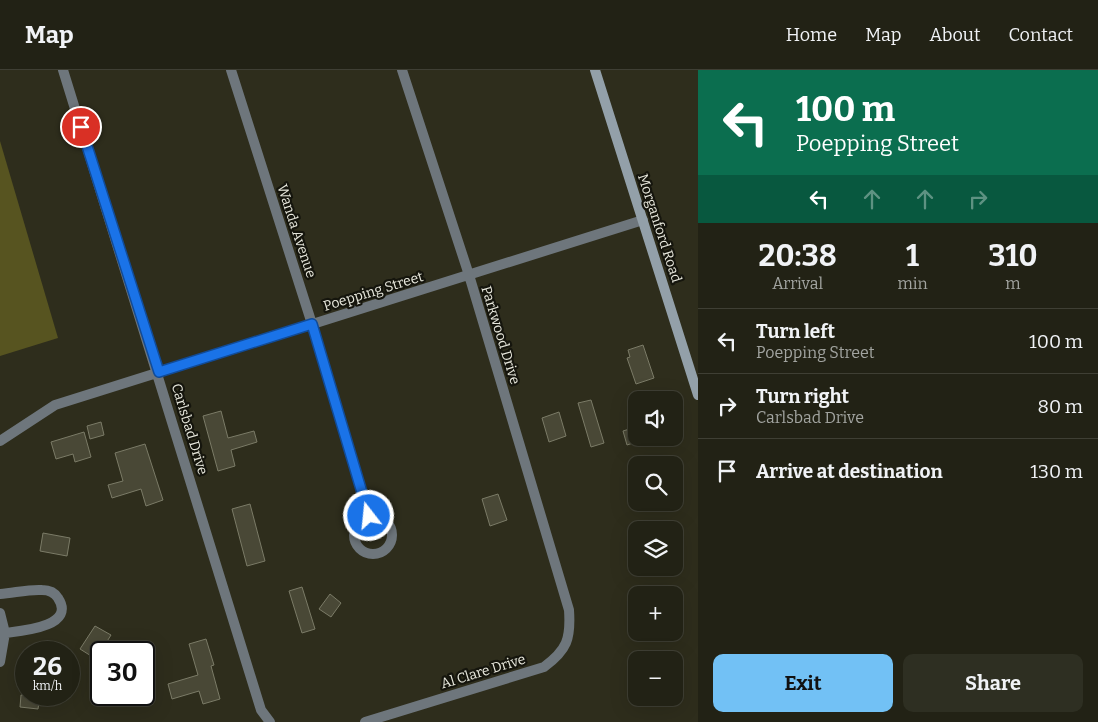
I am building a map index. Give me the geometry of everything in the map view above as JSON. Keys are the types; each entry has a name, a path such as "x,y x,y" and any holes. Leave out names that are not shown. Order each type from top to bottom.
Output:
{"main road":[{"name":"Morganford Road","path":"594,70 698,395"}],"street":[{"name":"Carlsbad Drive","path":"63,70 159,372 261,710 270,722"},
{"name":"Wanda Avenue","path":"231,70 312,324 369,516"},
{"name":"Parkwood Drive","path":"402,70 469,275 569,610"},
{"name":"Poepping Street","path":"0,441 55,405 642,220"},
{"path":"0,594 42,590 52,592 59,600 61,610 56,621 46,626 5,633"},
{"name":"Al Clare Drive","path":"365,722 544,667 561,654 567,642 571,629 569,610"},
{"path":"0,614 5,633 0,662"}],"shaded area":[{"path":"0,141 58,338 0,356"}],"building":[{"path":"643,345 654,378 636,384 627,358 630,357 628,350"},
{"path":"591,400 604,443 591,447 578,403"},
{"path":"221,411 228,438 254,431 257,442 231,450 235,466 218,471 203,416"},
{"path":"559,412 566,436 549,442 542,418"},
{"path":"101,422 104,435 90,439 87,426"},
{"path":"628,429 627,445 623,431"},
{"path":"84,432 91,457 75,462 73,454 56,459 51,442"},
{"path":"145,444 163,500 146,506 141,489 112,498 108,485 123,481 115,453"},
{"path":"498,494 507,520 490,526 482,499"},
{"path":"250,504 265,561 247,566 232,509"},
{"path":"43,533 70,538 67,556 40,551"},
{"path":"302,587 315,629 302,633 289,591"},
{"path":"330,594 341,603 331,617 319,609"},
{"path":"95,626 111,635 107,641 90,641 90,655 80,649"},
{"path":"206,639 214,665 211,666 220,699 203,704 199,691 172,699 168,684 198,675 189,644"},
{"path":"20,706 38,706 38,709"}],"route":[{"path":"81,127 159,372 312,324 369,516"}]}
